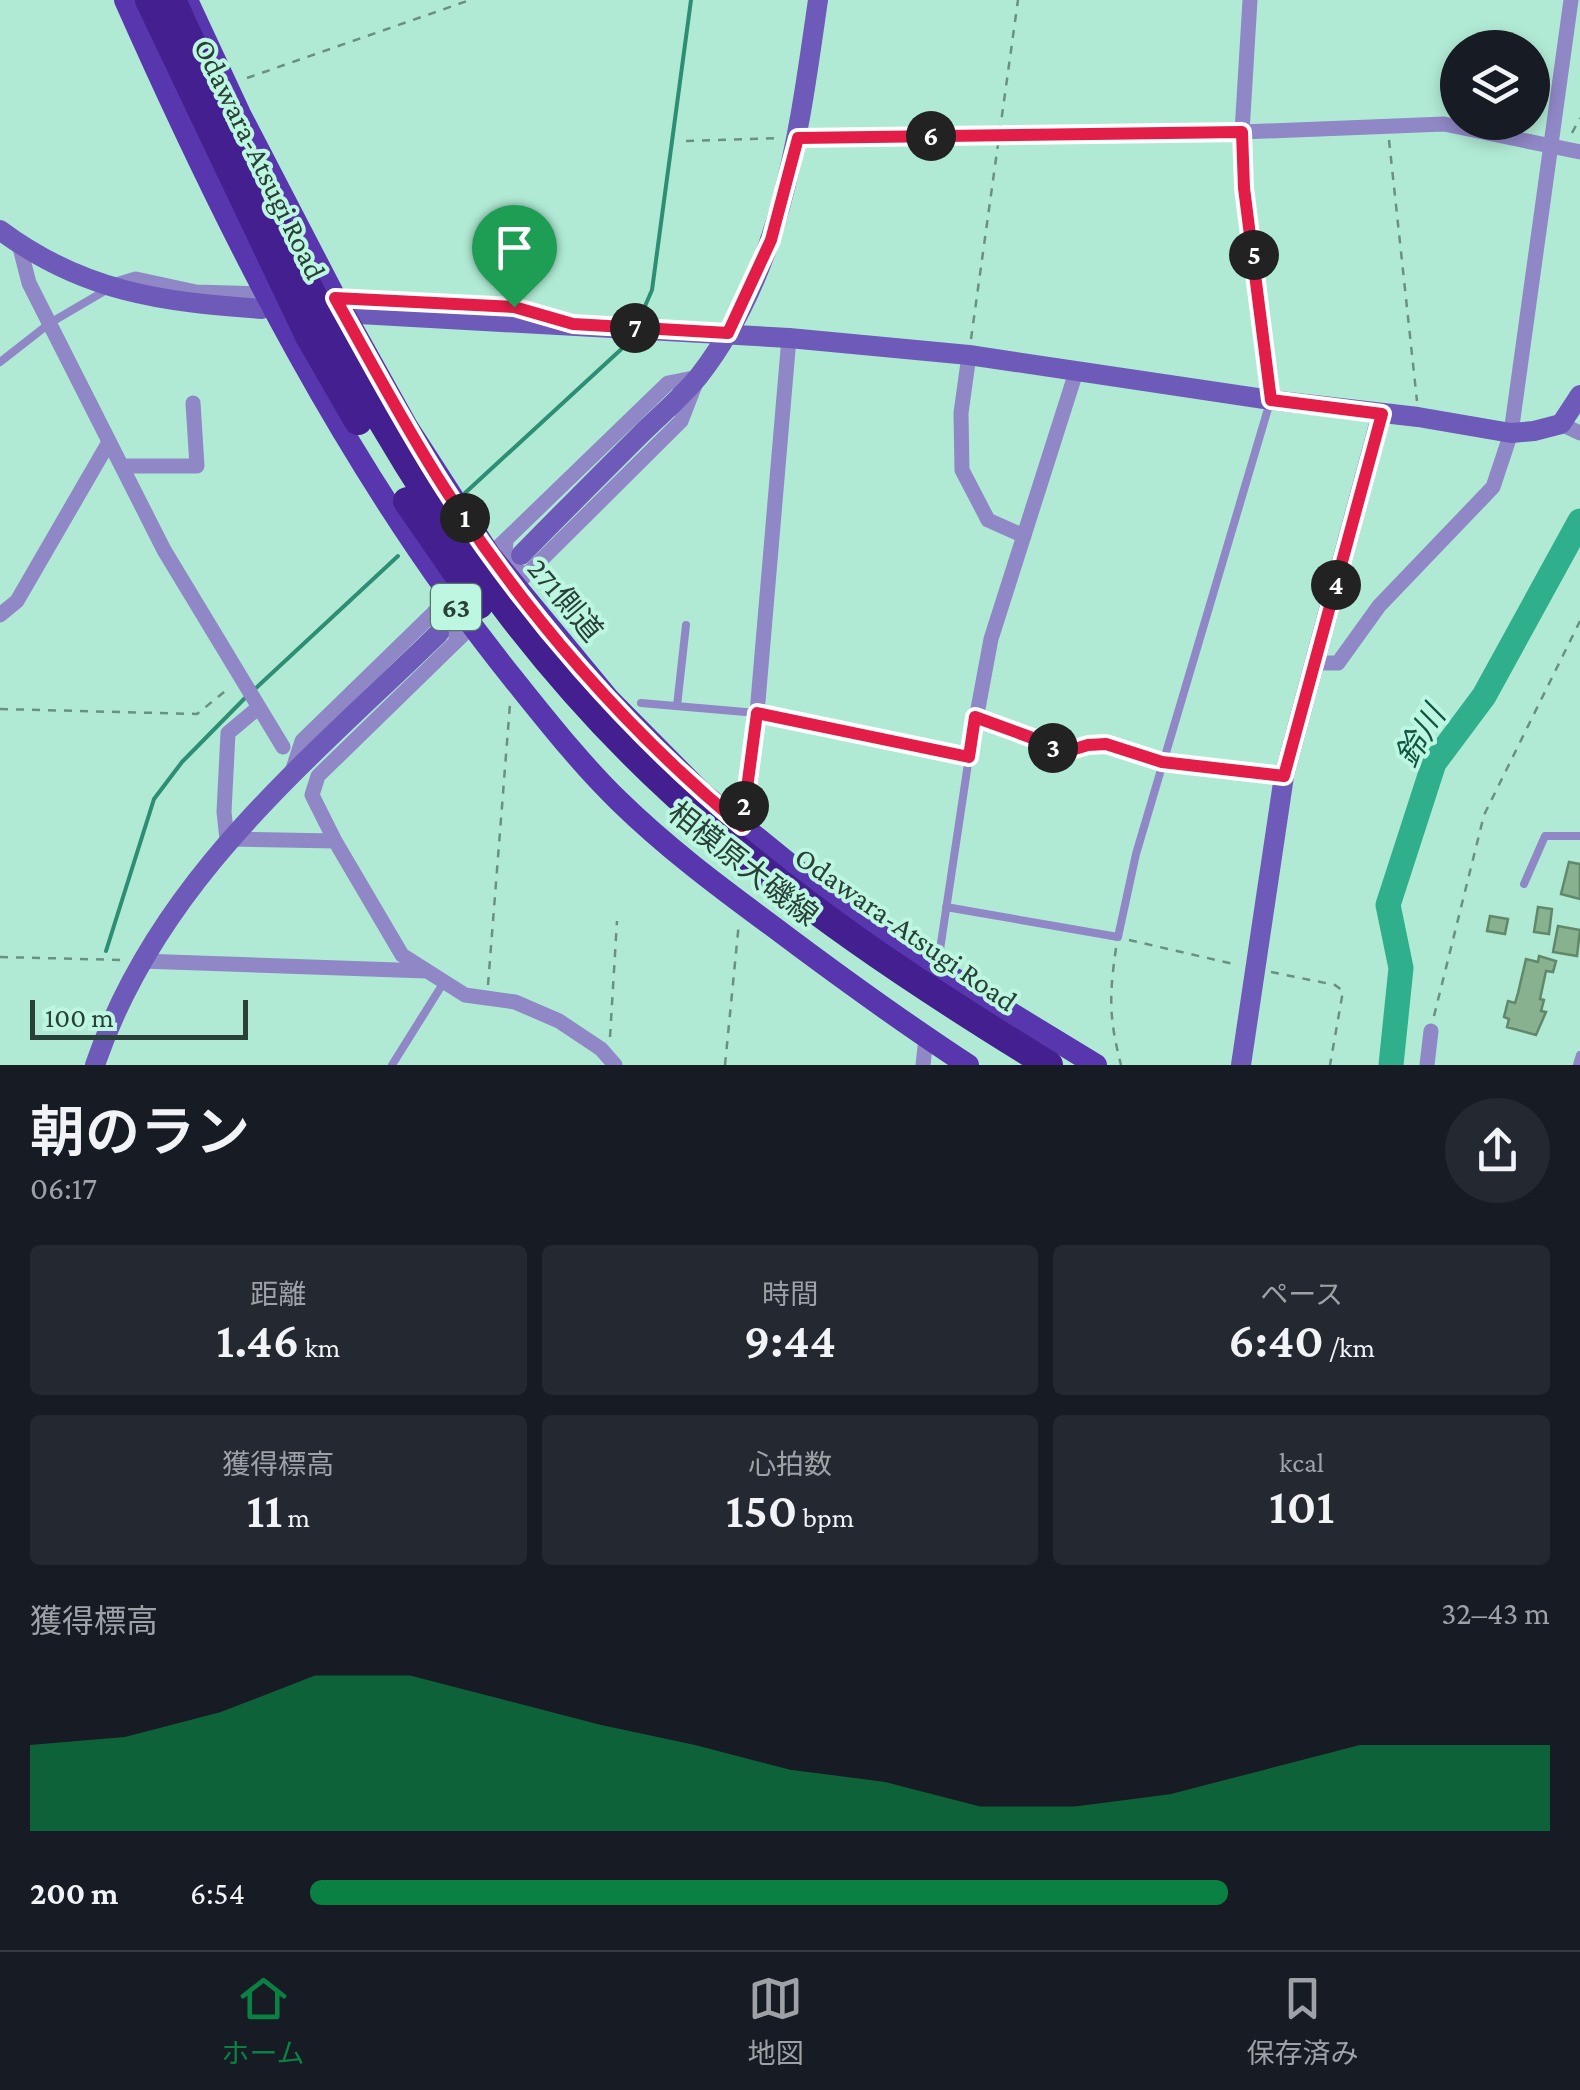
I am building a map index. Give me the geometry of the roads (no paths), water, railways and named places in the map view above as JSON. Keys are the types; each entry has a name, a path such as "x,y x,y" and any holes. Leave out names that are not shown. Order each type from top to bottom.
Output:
{"highway":[{"name":"Odawara-Atsugi Road","path":"149,0 309,336 430,538 490,619 582,729 664,810 728,865 808,928 1016,1065"},
{"name":"Odawara-Atsugi Road","path":"172,0 326,325 444,524 506,609 594,714 673,793 739,850 818,914 910,979 1048,1065"}],"main road":[{"name":"相模原大磯線","path":"125,0 264,301 451,622 515,681 616,799 670,850 968,1065"},
{"name":"271側道","path":"187,0 335,298 436,473 512,562 655,748 803,875 937,968 1096,1065"}],"street":[{"path":"512,562 698,377 728,333 771,240 798,138 818,0"},
{"path":"1250,0 1242,132 1244,188 1271,400"},
{"path":"1316,663 1338,664 1379,606 1493,487 1511,433 1564,148 1571,0"},
{"path":"1242,132 1444,124 1564,148"},
{"path":"0,230 56,266 112,286 168,301 264,301"},
{"path":"19,244 29,282 164,550 283,747"},
{"path":"335,298 514,307 573,324"},
{"path":"360,314 728,333 968,355 1511,433 1570,428 1580,395"},
{"path":"742,826 757,713 789,338"},
{"path":"968,355 961,414 962,470 988,520 1024,536"},
{"path":"757,713 969,757 991,639 1076,372"},
{"path":"122,466 197,466 194,403"},
{"path":"1241,1065 1284,776 1382,414"},
{"path":"0,616 17,601 108,442"},
{"path":"95,1065 141,961 175,906 227,840 451,622"},
{"path":"451,622 318,776 312,795 402,955 465,995 515,1002 559,1021 609,1063"},
{"path":"227,840 224,812 228,733 256,703"},
{"path":"975,717 1068,751 1106,744 1162,762 1284,776"},
{"path":"227,840 335,841"},
{"path":"141,961 426,971"},
{"path":"1427,1065 1431,1031"},
{"path":"923,1065 926,1038"}],"lane":[{"path":"0,362 50,323 112,286"},
{"path":"946,907 1118,937 1162,762 1271,400"},
{"path":"677,706 686,625"},
{"path":"641,703 757,713"},
{"path":"937,968 969,757"},
{"path":"1524,884 1546,836 1580,836"},
{"path":"392,1065 444,982"},
{"path":"1576,1065 1580,1054"}],"waterway":[{"path":"642,313 652,290 691,0"},
{"path":"465,493 628,343"},
{"name":"鈴川","path":"1391,1065 1401,968 1388,905 1434,763 1484,696 1580,521"},
{"path":"256,688 398,556"},
{"path":"106,951 154,799 182,762 245,698"}]}
